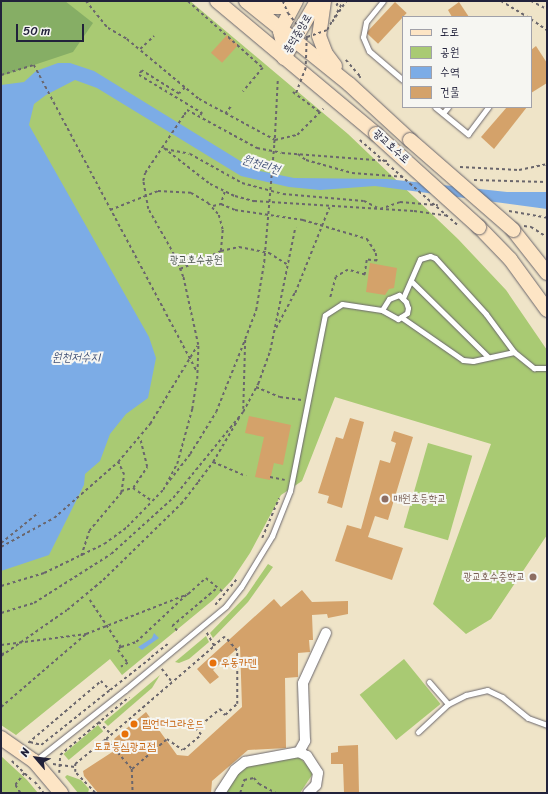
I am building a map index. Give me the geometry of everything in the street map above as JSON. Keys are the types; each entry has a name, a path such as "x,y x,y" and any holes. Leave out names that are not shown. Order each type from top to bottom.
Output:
{"main road":[{"name":"광교호수로","path":"217,1 376,134 479,227 510,259 547,310"},
{"name":"광교호수로","path":"246,1 280,31 301,39 410,140 518,228 547,273"},
{"path":"257,1 277,7 292,1"},
{"name":"흥덕중앙로","path":"284,58 280,31 296,1"},
{"name":"흥덕중앙로","path":"284,58 301,39 317,1"},
{"path":"324,1 319,36 326,54 351,85"},
{"path":"1,738 25,746 34,762 61,793"}],"street":[{"path":"299,752 305,741 303,683 326,633"},
{"path":"220,793 235,770 245,762 299,752 307,756 318,773 316,785 308,793"}],"lane":[{"path":"383,1 366,22 363,37 369,51 402,79"},
{"path":"436,108 468,134 487,108"},
{"path":"442,113 447,108"},
{"path":"403,298 420,259 430,256 435,258 486,314 514,352 534,368 547,368"},
{"path":"411,281 488,357"},
{"path":"382,310 389,299 399,295 403,298 408,308 401,318"},
{"path":"34,762 157,664 226,606 265,550 282,516 290,491 309,402 325,315 342,304 382,310 392,317 401,318 463,360 473,361 514,352"},
{"path":"429,682 448,704"},
{"path":"418,732 448,704 466,695 487,690 502,697 528,718 547,725"}],"path":[{"path":"86,1 103,23 140,49 186,87 225,114 275,140 297,135 322,109"},
{"path":"188,1 263,68 243,92"},
{"path":"283,1 301,39 306,68 296,94"},
{"path":"332,12 339,1"},
{"path":"301,39 330,28 344,1"},
{"path":"329,18 330,22 335,21 344,1"},
{"path":"501,1 526,16"},
{"path":"531,1 547,9"},
{"path":"532,20 547,30"},
{"path":"140,49 154,36"},
{"path":"343,58 361,76 351,85"},
{"path":"1,75 34,65 50,98 197,371"},
{"path":"186,87 179,94 142,71 139,75 202,113 200,117"},
{"path":"1,586 44,573 81,556 104,544 127,527 162,490 213,419 246,339 256,310 264,262 275,140 278,81"},
{"path":"293,92 320,112"},
{"path":"225,114 231,106"},
{"path":"162,490 177,464 192,409 197,371 198,345 190,301 180,269 144,196 145,173 164,148 187,110 258,148 282,153 391,161"},
{"path":"360,140 461,227"},
{"path":"164,148 210,184 225,192 254,201 330,207 380,208 453,216"},
{"path":"164,148 190,154 250,186 300,197 364,201 380,208 400,202 445,206"},
{"path":"453,166 519,170 547,164"},
{"path":"110,210 144,196 164,190 182,191 200,197 212,206 222,223 221,251"},
{"path":"221,204 225,192"},
{"path":"212,206 221,204 242,212 304,220 347,234 363,236 373,246 377,261 367,260 365,275 348,270 336,277 330,300"},
{"path":"275,330 295,293 330,207"},
{"path":"505,211 547,218"},
{"path":"518,228 531,227 547,237"},
{"path":"1,655 7,653 67,610 103,580 170,514 213,462 256,387 275,330 294,228"},
{"path":"180,269 221,251 247,247 272,255 288,265"},
{"path":"1,614 34,603 111,554 173,498 243,412 246,394 244,342"},
{"path":"1,547 54,518 85,494 118,462 139,438 198,345"},
{"path":"256,387 280,397 309,402"},
{"path":"121,491 133,488 147,463 139,438"},
{"path":"81,556 89,531 117,500 121,491 124,475 118,462"},
{"path":"213,462 246,476"},
{"path":"270,477 285,480"},
{"path":"133,488 152,501"},
{"path":"261,540 280,495"},
{"path":"1,544 38,513"},
{"path":"215,605 239,576"},
{"path":"122,667 128,663 118,650 121,647 136,642 206,578 222,592"},
{"path":"177,631 172,626 217,588"},
{"path":"1,646 86,634 188,594"},
{"path":"90,600 121,647"},
{"path":"206,632 214,646"},
{"path":"1,707 86,634"},
{"path":"95,793 75,772 74,764 112,734 225,637 237,651 237,704 225,714 220,710 196,729 201,735 183,750 167,739 132,769"},
{"path":"25,746 41,745 174,639"},
{"path":"151,657 172,682"},
{"path":"156,674 162,669"},
{"path":"34,782 12,761 25,746 101,681 110,690"},
{"path":"62,777 59,773 60,755 133,693"},
{"path":"99,722 112,734"},
{"path":"106,739 132,769 133,793"},
{"path":"20,793 15,785 34,762"},
{"path":"59,764 75,767"},
{"path":"240,793 244,780 254,778 259,784 276,793"}],"green space":[{"name":"광교호수공원","path":"1,1 190,1 348,134 458,239 506,290 547,350 547,535 491,619 466,634 433,604 491,444 335,397 302,481 281,495 250,553 232,580 213,600 122,675 110,659 16,735 1,725"},
{"path":"1,1 65,1 93,23 73,52 1,76"},
{"path":"428,443 472,456 448,540 404,528"},
{"path":"268,564 273,567 248,602 213,638 210,633 246,596"},
{"path":"206,636 209,642 189,659 179,663 175,662"},
{"path":"404,659 441,704 396,740 360,695"},
{"path":"160,675 152,688 108,726 104,722"},
{"path":"98,725 103,731 69,760 64,754"},
{"path":"1,756 27,780 38,793 1,793"},
{"path":"298,756 312,770 312,775 300,793 223,793 237,772 247,766"},
{"path":"67,775 81,780 89,789 88,793 78,793 65,777"}],"water":[{"name":"원천저수지","path":"58,63 70,63 94,71 255,170 294,178 387,179 507,192 547,192 547,209 375,186 320,190 289,187 241,176 97,88 75,80 46,95 34,104 29,125 149,337 156,358 148,398 126,414 110,434 100,461 85,474 84,485 49,555 1,571 1,85 24,82 36,71"},
{"path":"154,633 159,638 142,650 138,647 152,638"}],"building":[{"path":"395,2 407,13 402,16 402,18 378,44 366,33"},
{"path":"459,2 468,16 451,16 448,10"},
{"path":"227,35 238,45 222,63 211,53"},
{"path":"536,46 547,63 547,83 532,92 532,49"},
{"path":"506,108 526,108 494,149 481,137"},
{"path":"370,263 397,268 394,288 389,289 385,295 366,292"},
{"path":"249,416 291,425 283,465 274,463 270,480 255,477 264,437 245,433"},
{"path":"350,418 364,422 342,508 327,503 329,496 318,493 336,437 343,439"},
{"path":"394,431 413,437 388,520 375,516 368,537 403,548 392,580 335,561 347,525 361,529 380,460 390,463 396,443 391,441"},
{"path":"302,590 312,602 348,601 348,614 328,618 327,614 312,615 313,640 309,640 310,652 298,653 298,677 285,678 286,748 248,750 212,781 211,793 98,793 84,776 83,771 120,747 114,739 146,712 177,755 188,756 242,707 240,646 213,670 219,677 210,684 197,669 274,599 281,607"},
{"path":"358,745 359,793 344,793 343,764 331,764 331,753 338,752 338,746"}],"place":[{"name":"매원초등학교","path":"385,499"},
{"name":"광교호수중학교","path":"533,577"},
{"name":"우동카덴","path":"213,663"},
{"name":"핌언더그라운드","path":"134,724"},
{"name":"도쿄등심광교점","path":"125,734"}],"water label":[{"name":"원천리천","path":"261,165"}]}
